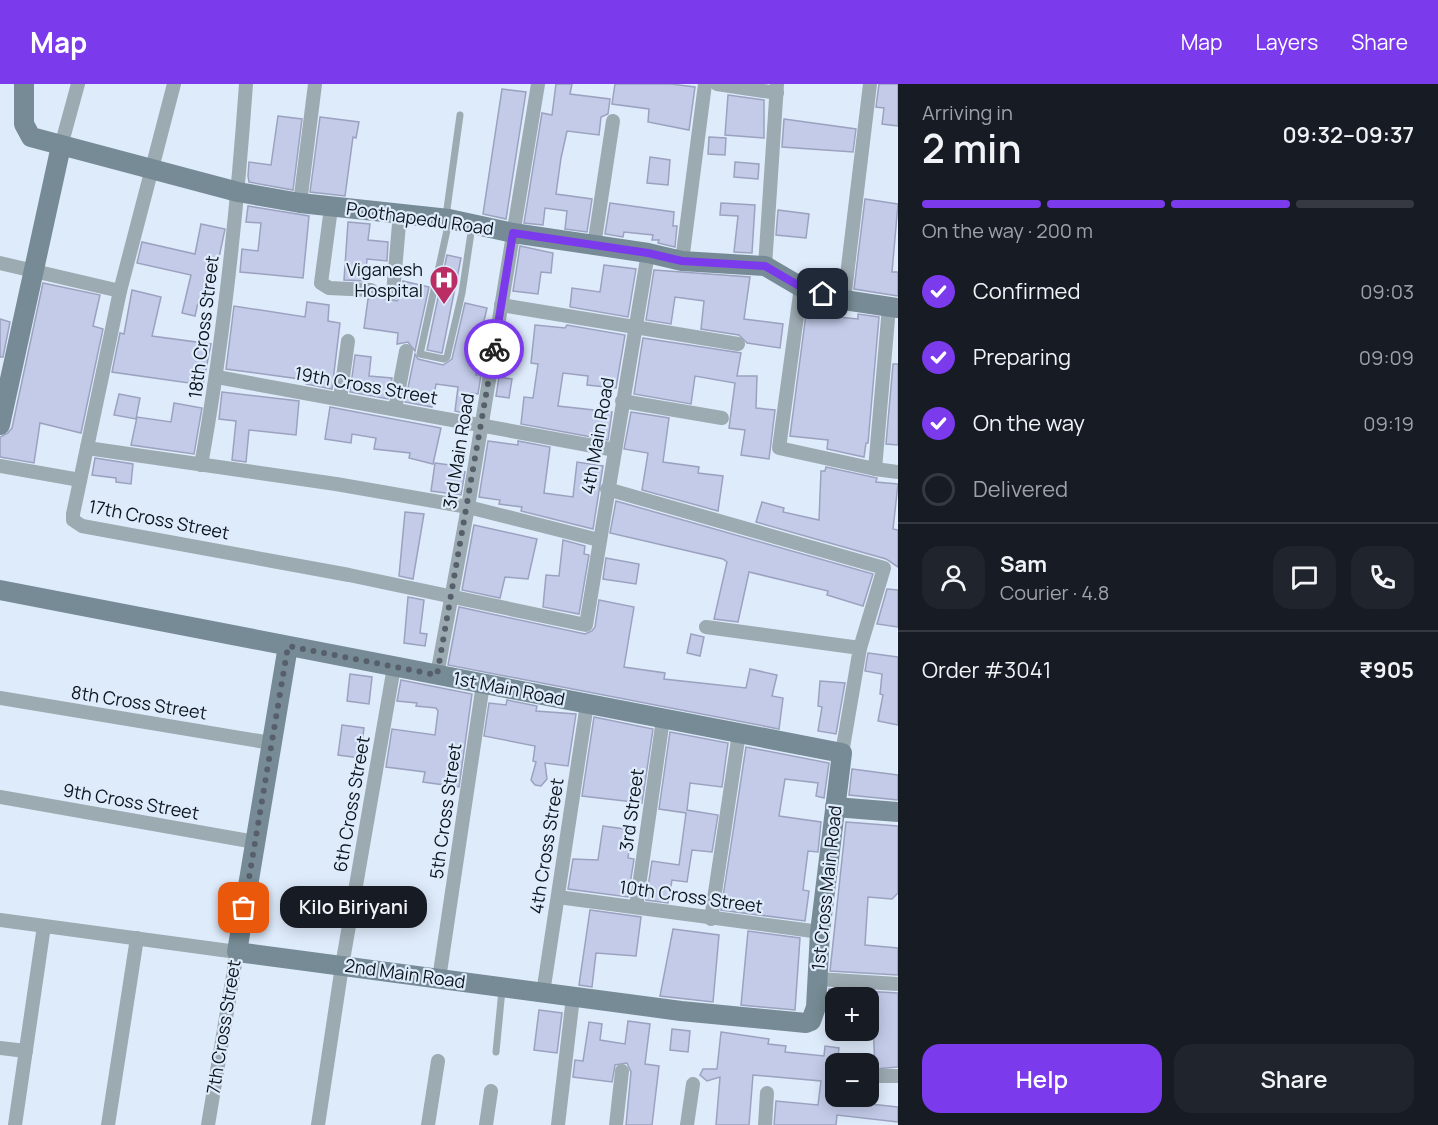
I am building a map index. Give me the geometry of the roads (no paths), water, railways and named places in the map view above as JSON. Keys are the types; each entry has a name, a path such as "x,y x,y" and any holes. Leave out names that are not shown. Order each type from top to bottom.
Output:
{"street":[{"name":"Poothapedu Road","path":"24,84 24,124 31,137 238,192 331,208 400,213 473,223 513,233 648,253 682,261 765,266 801,287 844,300 893,308"},
{"path":"0,425 6,368 34,271 61,146 78,84"},
{"name":"17th Cross Street","path":"174,84 120,291 73,520 82,526 451,595"},
{"name":"18th Cross Street","path":"201,465 217,376 238,192 246,84"},
{"path":"300,203 315,84"},
{"name":"3rd Main Road","path":"437,675 468,507 538,84"},
{"path":"682,261 705,84"},
{"path":"717,84 777,88 765,266"},
{"path":"844,300 870,84"},
{"path":"594,246 613,121"},
{"path":"331,208 321,283 328,288 370,290"},
{"path":"393,292 400,213"},
{"name":"4th Main Road","path":"451,595 586,625 648,253"},
{"path":"0,262 120,291"},
{"path":"801,287 779,448 898,472"},
{"path":"501,305 738,344"},
{"path":"875,469 893,308"},
{"path":"340,399 348,341"},
{"path":"395,409 406,351"},
{"name":"19th Cross Street","path":"217,376 615,450"},
{"path":"622,401 722,418"},
{"path":"87,448 336,484 468,507 599,540"},
{"path":"0,466 80,480"},
{"path":"607,489 891,568 860,648 842,753"},
{"name":"1st Main Road","path":"0,590 842,753"},
{"path":"706,627 860,648"},
{"name":"7th Cross Street","path":"208,1125 288,646"},
{"name":"6th Cross Street","path":"318,1125 342,966 394,666"},
{"name":"5th Cross Street","path":"440,979 483,684"},
{"name":"8th Cross Street","path":"0,698 272,743"},
{"name":"4th Cross Street","path":"543,993 587,704"},
{"name":"3rd Street","path":"636,907 663,719"},
{"path":"711,919 739,733"},
{"name":"1st Cross Main Road","path":"811,1021 816,1007 820,932 842,753"},
{"name":"9th Cross Street","path":"0,797 255,842"},
{"path":"835,807 898,812"},
{"name":"10th Cross Street","path":"558,897 820,932"},
{"name":"2nd Main Road","path":"0,920 681,1011 806,1023 811,1021"},
{"path":"15,1125 44,926"},
{"path":"108,1125 138,938"},
{"path":"818,979 898,984"},
{"path":"558,1125 573,997"},
{"path":"0,1048 26,1051"},
{"path":"428,1125 438,1061"},
{"path":"616,1125 622,1071"},
{"path":"880,1076 898,1076"},
{"path":"687,1125 693,1084"},
{"path":"486,1125 491,1091"},
{"path":"765,1125 767,1093"}],"lane":[{"path":"460,114 447,219 420,354 444,359 447,357 462,293 473,223"},
{"path":"496,1052 502,987"}],"place":[{"name":"Viganesh Hospital","path":"444,306"},
{"name":"Kilo Biriyani","path":"244,908"}]}
